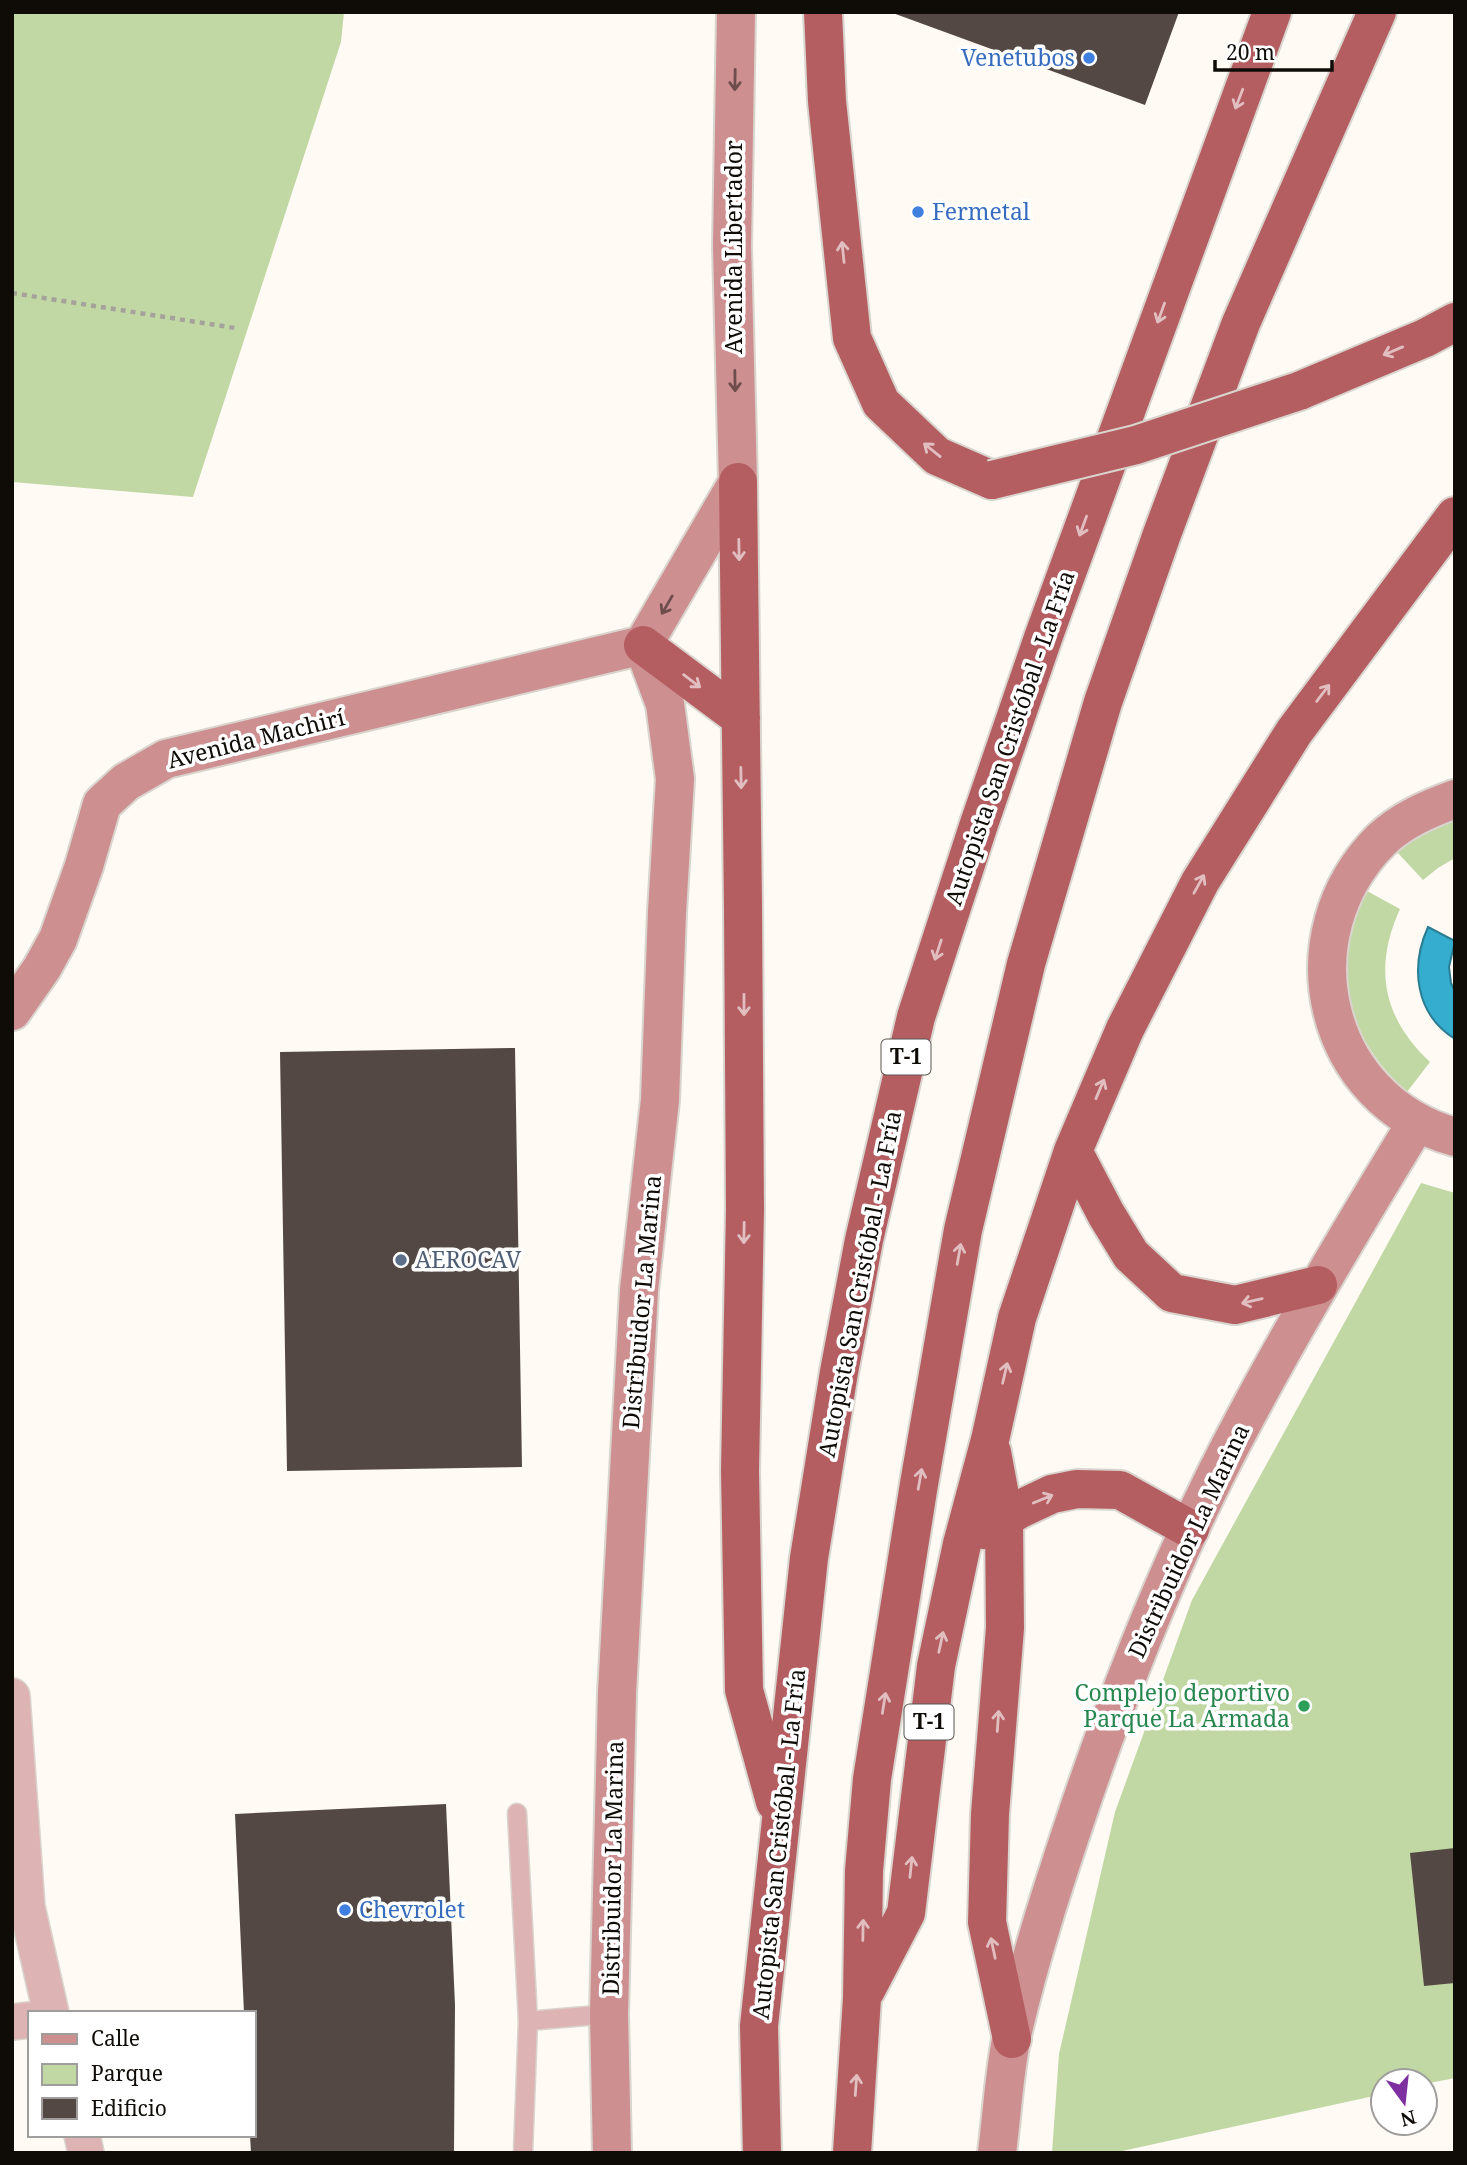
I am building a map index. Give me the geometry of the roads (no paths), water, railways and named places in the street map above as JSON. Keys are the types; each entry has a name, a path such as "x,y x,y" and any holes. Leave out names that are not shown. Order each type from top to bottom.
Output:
{"highway":[{"path":"823,12 827,101 852,338 881,403 937,456 992,480 1136,445 1299,391 1425,338 1455,322"},
{"name":"Autopista San Cristóbal - La Fría","path":"761,2153 759,2026 809,1558 839,1372 864,1240 916,1017 1043,638 1272,12"},
{"path":"862,1998 864,1871 872,1779 963,1230 1026,964 1103,702 1162,534 1241,323 1377,12"},
{"path":"738,482 745,1209 740,1471 744,1690 781,1821"},
{"name":"T-1","path":"852,2153 862,1998 906,1913 936,1667 962,1544 990,1440 1017,1318 1073,1151 1125,1029 1200,882 1294,732 1455,516"},
{"path":"643,645 741,718"},
{"path":"1073,1151 1131,1255 1172,1293 1235,1305 1318,1285"},
{"path":"990,1440 1004,1517 1005,1628 990,1814 987,1922 1012,2039"},
{"path":"962,1544 1004,1517 1052,1494 1077,1489 1120,1490 1190,1529"}],"street":[{"name":"Avenida Libertador","path":"736,12 732,246 738,482"},
{"path":"643,645 738,482"},
{"name":"Avenida Machirí","path":"12,1011 42,968 58,939 85,866 102,804 126,782 166,759 643,645"},
{"name":"Distribuidor La Marina","path":"612,2153 610,2014 619,1666 639,1290 660,1100 675,779 665,704 643,645"},
{"path":"1441,1136 1383,1098 1356,1067 1342,1042 1333,1017 1327,989 1326,961 1329,934 1337,907 1348,882 1364,859 1405,821 1429,808 1455,799"},
{"name":"Distribuidor La Marina","path":"997,2153 1012,2039 1052,1889 1092,1771 1144,1633 1242,1422 1318,1285 1441,1136"},
{"path":"12,1696 27,1907 51,2011"}],"lane":[{"path":"517,1813 528,2021 523,2153"},
{"path":"528,2021 610,2014"}],"water":[{"path":"1428,927 1455,941 1449,967 1455,992 1455,1039 1431,1017 1420,989 1419,958"}],"place":[{"name":"Venetubos","path":"1089,58"},
{"name":"Fermetal","path":"918,212"},
{"name":"AEROCAV","path":"401,1260"},
{"name":"Complejo deportivo Parque La Armada","path":"1304,1706"},
{"name":"Chevrolet","path":"345,1910"}]}
